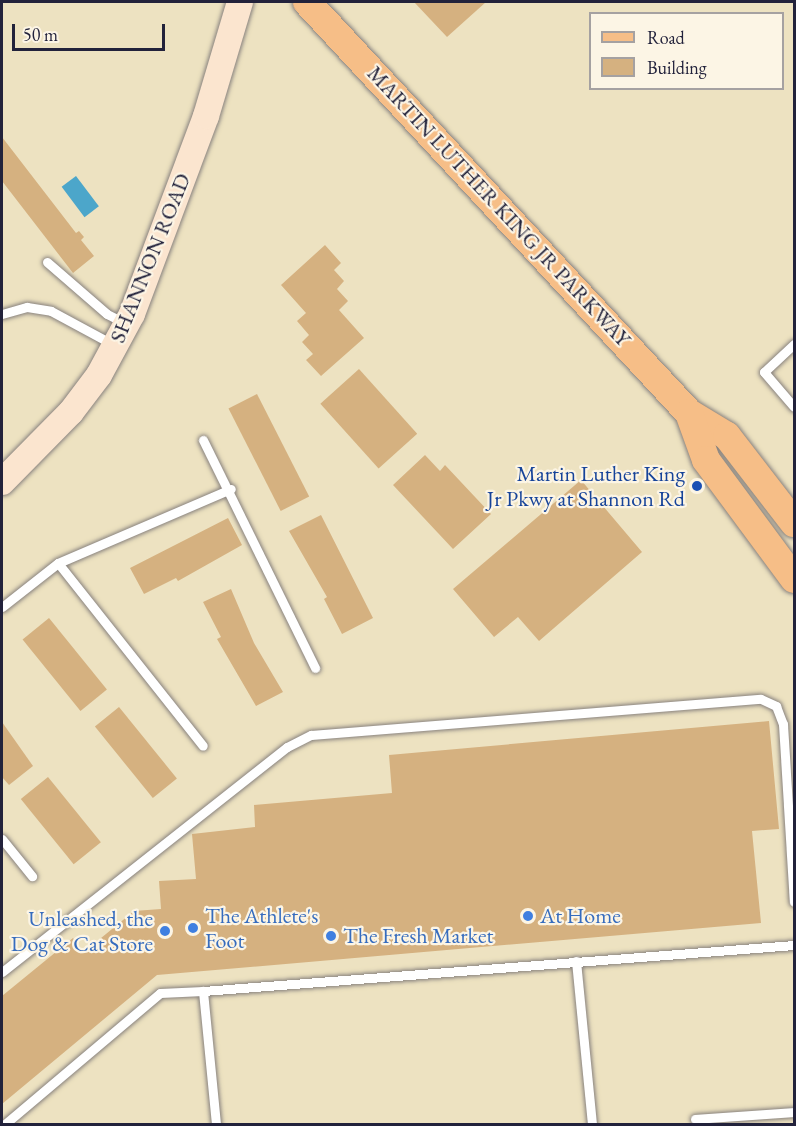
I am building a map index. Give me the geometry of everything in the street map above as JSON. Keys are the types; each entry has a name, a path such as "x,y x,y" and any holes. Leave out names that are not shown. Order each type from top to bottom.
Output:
{"main road":[{"name":"MARTIN LUTHER KING JR PARKWAY","path":"307,2 689,413 727,436 795,523"},
{"name":"MARTIN LUTHER KING JR PARKWAY","path":"689,413 706,460 795,579"}],"street":[{"name":"SHANNON ROAD","path":"2,482 71,412 122,335 177,197 240,2"}],"lane":[{"path":"47,262 107,315 122,335"},
{"path":"2,314 27,307 51,311 122,335"},
{"path":"793,348 764,372 795,407"},
{"path":"203,440 231,489 315,668"},
{"path":"2,606 58,563 231,489"},
{"path":"58,563 203,746"},
{"path":"2,972 287,747 311,735 761,699 776,706 783,724 795,902"},
{"path":"2,838 32,876"},
{"path":"4,1125 160,993 795,945"},
{"path":"576,962 592,1125"},
{"path":"203,991 216,1125"},
{"path":"696,1119 795,1112"}],"water":[{"path":"76,176 99,206 84,217 62,187"}],"building":[{"path":"414,2 486,2 447,37"},
{"path":"2,137 76,233 79,231 84,237 81,240 94,256 73,273 2,181"},
{"path":"325,245 341,263 334,270 344,281 337,289 348,301 339,310 364,338 321,376 306,360 313,354 302,342 309,335 297,321 306,313 281,285"},
{"path":"359,369 417,434 379,468 320,404"},
{"path":"257,394 309,496 281,511 228,409"},
{"path":"425,455 440,471 445,465 491,514 453,549 393,485"},
{"path":"581,480 642,552 539,641 518,617 494,637 453,589"},
{"path":"321,515 373,618 342,634 324,599 327,597 289,531"},
{"path":"228,518 242,545 178,581 176,578 144,594 130,568"},
{"path":"231,589 254,643 283,692 256,706 217,639 221,637 203,602"},
{"path":"49,618 107,689 80,711 23,639"},
{"path":"119,707 177,778 153,798 95,727"},
{"path":"769,721 779,829 752,831 761,923 157,975 2,1104 2,996 73,938 84,952 134,911 161,909 159,881 196,879 192,834 255,827 254,805 392,793 389,755"},
{"path":"2,722 33,766 9,785 2,777"},
{"path":"48,777 101,842 74,864 21,799"}],"place":[{"name":"Martin Luther King Jr Pkwy at Shannon Rd","path":"697,486"},
{"name":"At Home","path":"528,916"},
{"name":"The Athlete's Foot","path":"193,928"},
{"name":"Unleashed, the Dog & Cat Store","path":"165,931"},
{"name":"The Fresh Market","path":"331,936"}]}
